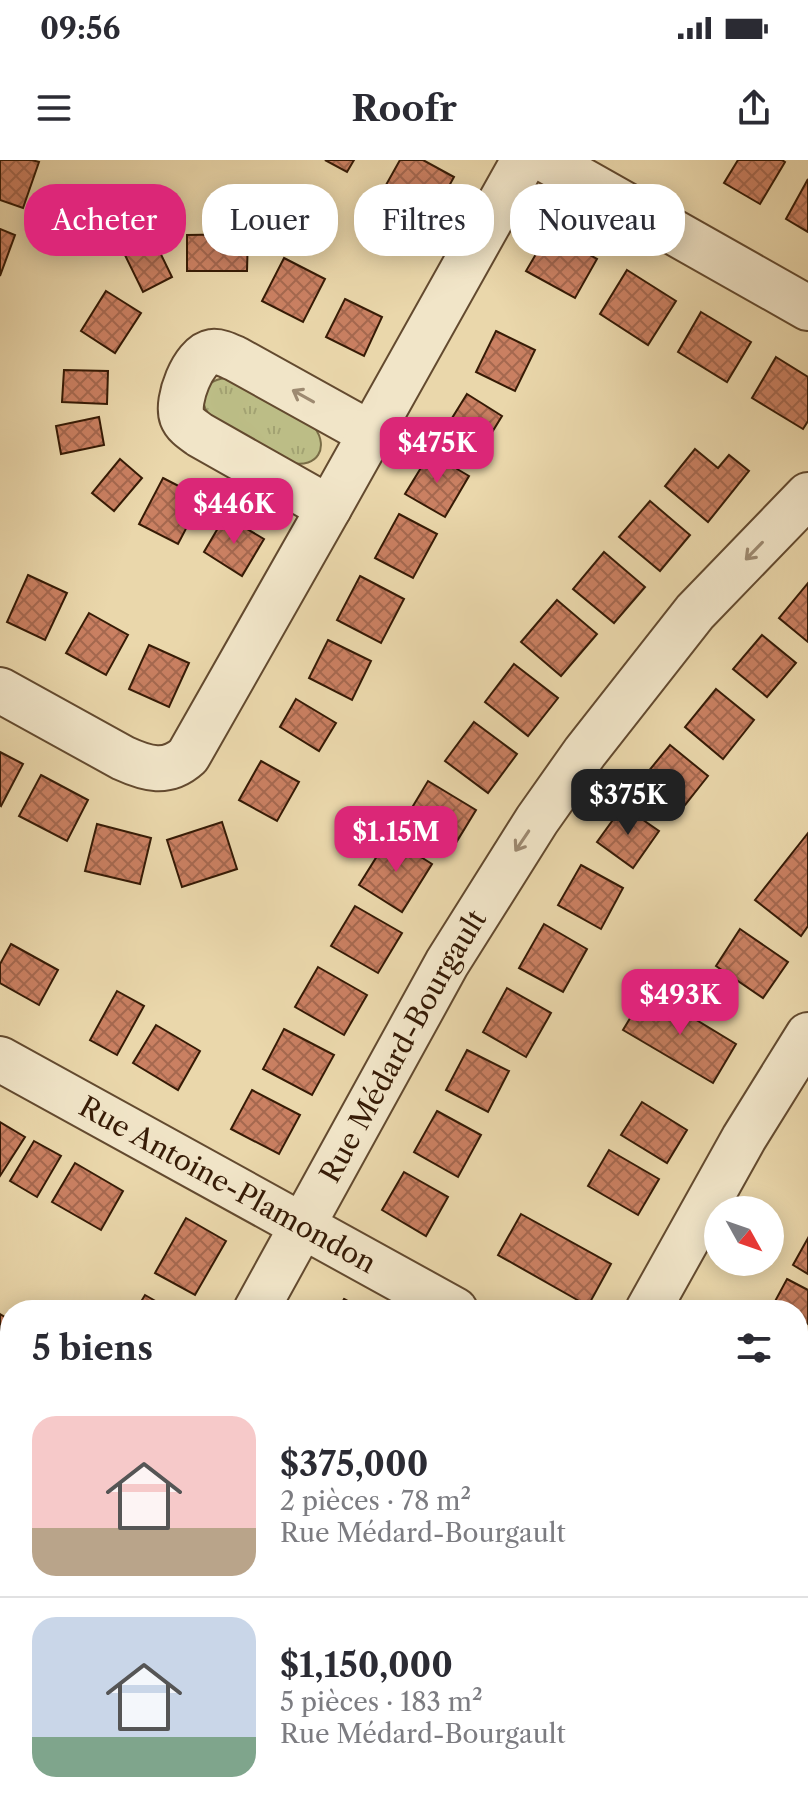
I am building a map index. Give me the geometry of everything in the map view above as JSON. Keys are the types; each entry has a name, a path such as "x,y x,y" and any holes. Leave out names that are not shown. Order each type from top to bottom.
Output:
{"street":[{"path":"0,690 133,763 164,769 188,756 524,160"},
{"path":"546,160 808,308"},
{"path":"329,508 200,435 185,422 180,407 192,371 205,354 221,353 371,434"},
{"name":"Rue Médard-Bourgault","path":"261,1300 447,963 553,796 695,612 808,495"},
{"path":"654,1300 744,1138 808,1035"},
{"name":"Rue Antoine-Plamondon","path":"0,1059 437,1300"}],"green space":[{"path":"225,378 315,428 321,443 318,455 308,462 292,463 211,417 204,405 204,393 211,383"}],"building":[{"path":"0,160 39,162 31,184 24,184 23,208 0,200"},
{"path":"325,160 354,160 347,172"},
{"path":"400,160 423,160 454,177 450,184 386,184"},
{"path":"738,160 785,162 760,204 724,183"},
{"path":"808,179 808,232 786,219"},
{"path":"0,229 15,235 0,276"},
{"path":"187,235 202,235 202,256 247,256 247,271 187,271"},
{"path":"125,256 162,256 172,277 143,292"},
{"path":"535,256 592,256 597,259 575,298 526,271"},
{"path":"284,258 325,279 303,322 262,301"},
{"path":"627,270 676,301 648,345 600,314"},
{"path":"106,291 141,313 115,353 81,331"},
{"path":"345,299 382,317 364,356 326,337"},
{"path":"701,312 751,342 727,382 678,352"},
{"path":"496,331 535,350 515,391 476,372"},
{"path":"776,357 808,377 808,421 803,429 752,398"},
{"path":"64,370 108,371 107,404 62,402"},
{"path":"467,394 502,416 480,452 444,431"},
{"path":"99,417 104,445 61,454 56,426"},
{"path":"695,449 718,468 729,455 749,471 708,522 665,486"},
{"path":"430,453 469,476 445,517 405,494"},
{"path":"120,459 142,478 114,511 92,493"},
{"path":"163,478 202,498 178,544 139,524"},
{"path":"650,501 690,535 660,571 619,537"},
{"path":"399,514 437,534 413,578 375,558"},
{"path":"225,516 264,539 242,576 204,552"},
{"path":"604,552 645,587 614,623 573,589"},
{"path":"28,575 67,593 45,640 7,622"},
{"path":"360,576 404,599 381,643 337,620"},
{"path":"808,583 808,642 779,618"},
{"path":"557,600 597,634 561,676 521,642"},
{"path":"89,613 128,635 106,675 66,653"},
{"path":"762,635 796,663 767,697 733,669"},
{"path":"328,640 371,661 352,700 309,678"},
{"path":"149,645 189,663 169,707 129,689"},
{"path":"514,664 558,698 528,736 485,702"},
{"path":"716,689 754,720 723,759 685,727"},
{"path":"296,699 336,723 319,751 280,727"},
{"path":"474,722 517,754 488,793 445,761"},
{"path":"670,745 708,776 677,815 638,784"},
{"path":"0,752 23,764 1,806 0,805"},
{"path":"261,761 299,782 277,821 239,800"},
{"path":"41,775 88,800 67,841 19,816"},
{"path":"428,781 476,810 451,851 404,821"},
{"path":"623,806 659,831 633,868 597,842"},
{"path":"222,822 237,869 182,887 167,840"},
{"path":"97,824 151,838 140,884 85,871"},
{"path":"808,833 808,926 801,936 755,900"},
{"path":"389,837 432,864 402,912 359,885"},
{"path":"581,865 623,888 601,929 558,905"},
{"path":"355,906 402,933 378,973 331,946"},
{"path":"544,924 587,949 563,992 519,968"},
{"path":"740,929 788,962 763,998 716,966"},
{"path":"11,944 58,970 39,1005 0,983 0,964"},
{"path":"318,967 367,995 344,1035 295,1007"},
{"path":"507,988 551,1013 526,1057 483,1032"},
{"path":"647,990 736,1044 713,1083 623,1030"},
{"path":"117,991 144,1006 117,1055 90,1040"},
{"path":"156,1025 200,1051 178,1090 133,1063"},
{"path":"284,1029 334,1055 312,1095 263,1069"},
{"path":"467,1050 509,1071 488,1112 446,1090"},
{"path":"252,1090 300,1115 279,1154 231,1129"},
{"path":"642,1102 687,1130 667,1163 621,1135"},
{"path":"437,1111 481,1135 458,1177 414,1152"},
{"path":"0,1122 25,1137 0,1176"},
{"path":"34,1141 61,1156 37,1197 10,1181"},
{"path":"609,1150 659,1179 638,1215 588,1186"},
{"path":"75,1163 123,1191 101,1230 52,1202"},
{"path":"404,1172 448,1197 426,1236 382,1210"},
{"path":"521,1214 611,1264 591,1300 577,1300 498,1255"},
{"path":"186,1218 226,1241 195,1295 155,1273"},
{"path":"808,1238 808,1274 793,1265"},
{"path":"787,1279 808,1290 808,1300 776,1300"}]}
